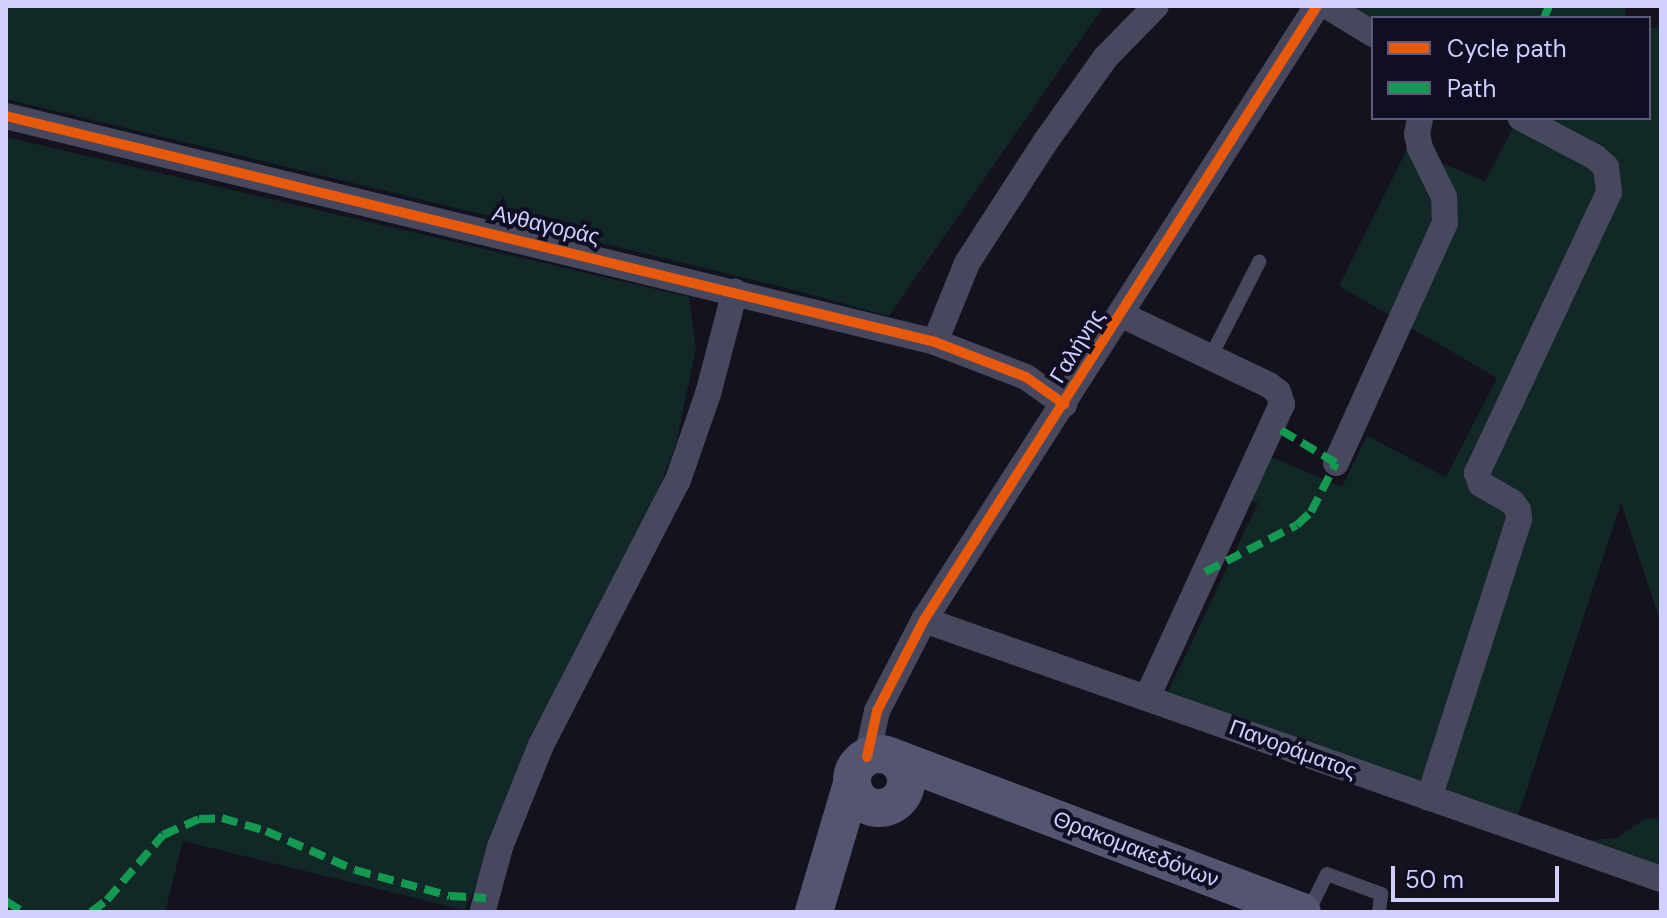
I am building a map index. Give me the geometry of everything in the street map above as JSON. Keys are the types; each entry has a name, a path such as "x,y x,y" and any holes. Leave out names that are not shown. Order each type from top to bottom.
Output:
{"main road":[{"name":"Θρακομακεδόνων","path":"870,766 969,786 1305,912"},
{"path":"870,766 859,799 892,801"},
{"path":"819,898 870,766"},
{"name":"Θρακομακεδόνων","path":"892,801 969,786"},
{"path":"819,898 847,845 892,801"}],"street":[{"path":"935,342 967,263 1046,141 1106,57 1156,6"},
{"name":"Γαλήνης","path":"870,766 877,711 924,620 1317,6"},
{"path":"1327,6 1371,33"},
{"name":"Ανθαγοράς","path":"6,116 935,342 1026,377 1064,404"},
{"path":"1336,463 1445,223 1444,197 1420,148 1417,134 1420,120"},
{"path":"1429,798 1519,519 1518,510 1512,502 1481,484 1477,473 1609,192 1606,167 1595,157 1525,120"},
{"path":"483,910 500,847 541,745 678,480 708,394 735,291"},
{"path":"1120,314 1269,385 1278,392 1282,404 1147,697"},
{"name":"Πανοράματος","path":"924,620 1661,879"}],"lane":[{"path":"1211,356 1259,262"},
{"path":"1305,912 1327,874 1381,894 1379,912"}],"green space":[{"path":"6,6 1104,6 889,316 783,287 6,99"},
{"path":"1346,6 1625,6 1625,16 1371,16 1371,21"},
{"path":"1661,27 1661,624 1621,503 1515,825 1167,694 1258,503 1237,494 1257,451 1342,487 1367,436 1446,477 1497,378 1339,286 1407,149 1485,181 1514,126 1512,120 1651,120 1651,28"},
{"path":"6,137 689,297 696,348 676,444 645,525 531,735 474,891 464,910 183,841 165,912 6,912"},
{"path":"1646,818 1661,820 1661,875 1566,842 1617,838"}],"marked path":[{"path":"1545,16 1549,6"},
{"path":"1205,572 1297,525 1311,512 1336,463 1274,426"},
{"path":"91,912 107,900 163,835 199,819 222,818 266,831 355,870 450,896 486,898"},
{"path":"6,901 23,912"}],"cycle path":[{"path":"867,757 877,711 924,620 1317,6"},
{"path":"6,116 935,342 1026,377 1064,404"}]}
